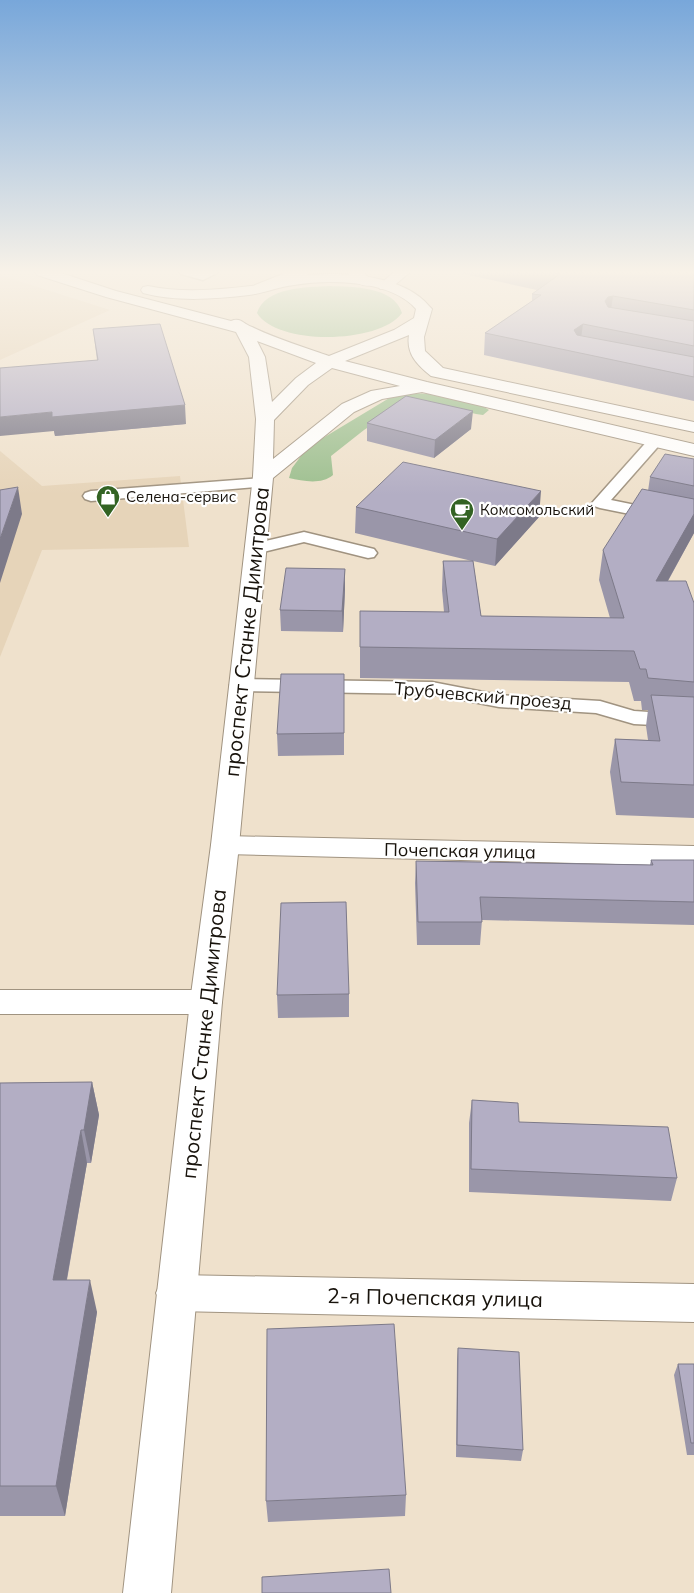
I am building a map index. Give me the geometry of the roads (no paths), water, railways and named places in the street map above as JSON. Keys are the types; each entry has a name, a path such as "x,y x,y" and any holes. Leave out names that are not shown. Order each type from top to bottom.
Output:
{"main road":[{"name":"проспект Станке Димитрова","path":"147,1593 206,1002 226,845 240,685 262,479 265,419 256,357 251,346"},
{"path":"285,346 329,362 424,387 694,450"},
{"path":"265,419 313,371 329,362 368,346"},
{"path":"416,346 421,360 437,372 694,426"},
{"name":"проспект Станке Димитрова","path":"262,479 348,408 376,395 424,387"},
{"name":"Почепская улица","path":"226,845 694,856"},
{"path":"0,1002 206,1002"},
{"name":"2-я Почепская улица","path":"176,1293 694,1303"}],"lane":[{"path":"655,441 600,503 694,522"},
{"path":"91,496 262,479"},
{"path":"255,549 304,537 368,553"},
{"name":"Трубчевский проезд","path":"240,685 432,688 499,701 600,706 613,714 630,718 694,720"}],"place":[{"name":"Селена-сервис","path":"108,518"},
{"name":"Комсомольский","path":"462,531"}]}
